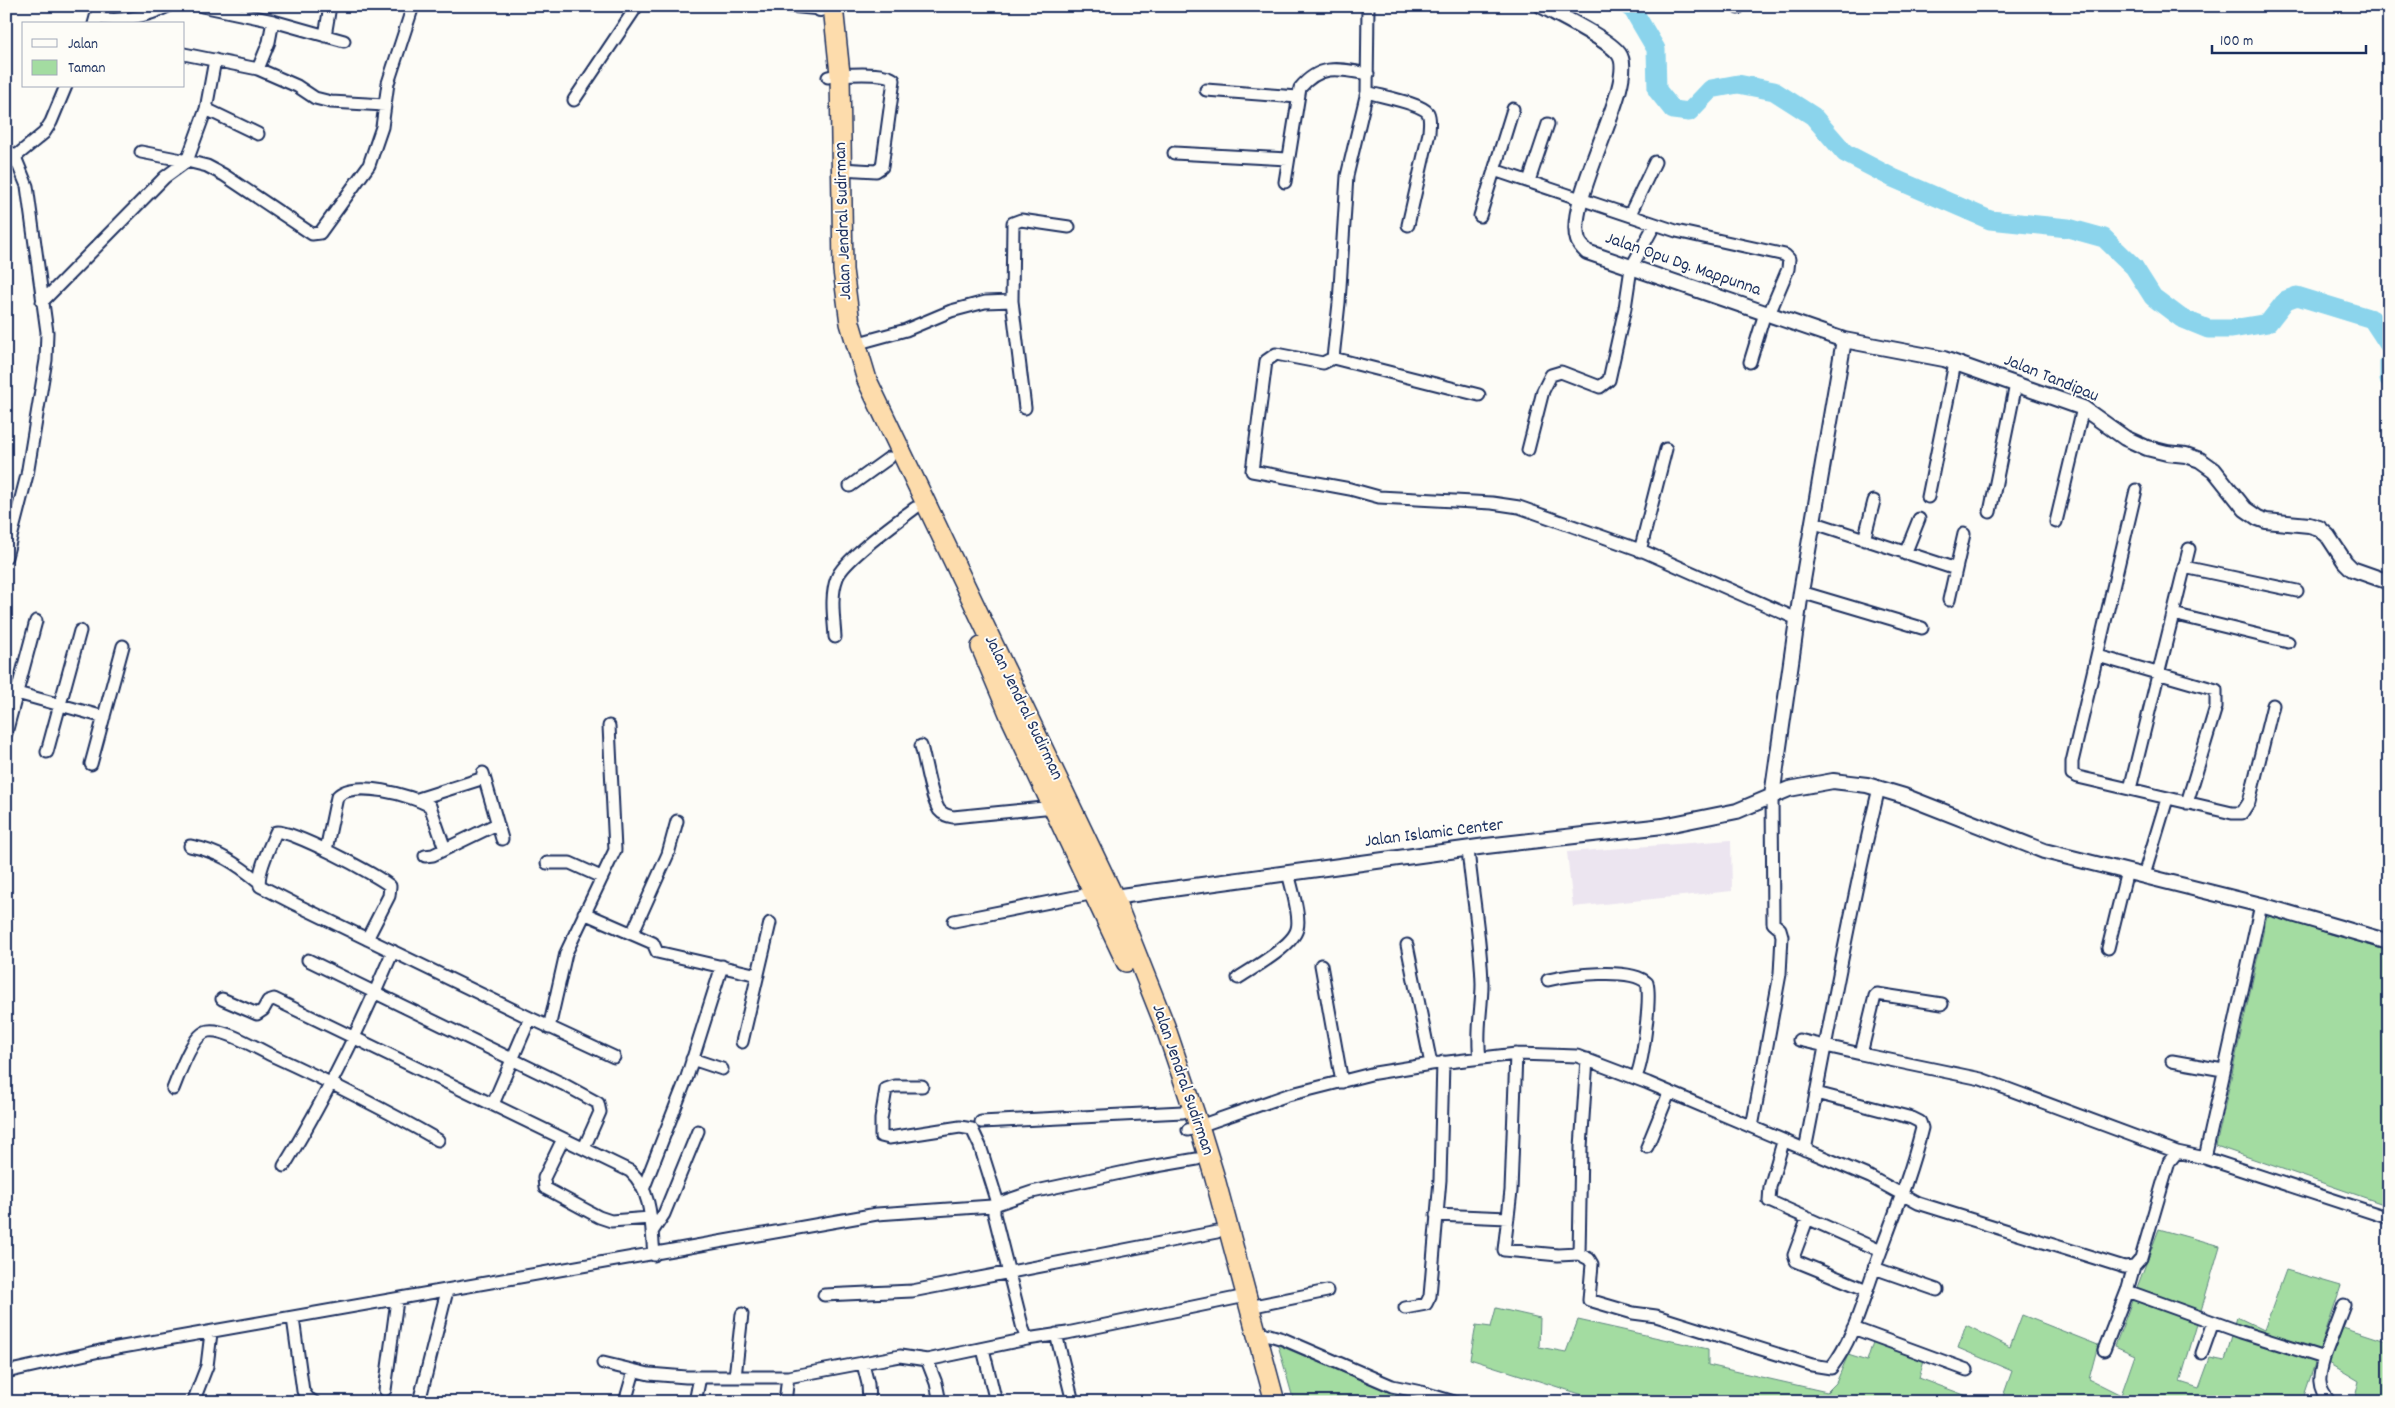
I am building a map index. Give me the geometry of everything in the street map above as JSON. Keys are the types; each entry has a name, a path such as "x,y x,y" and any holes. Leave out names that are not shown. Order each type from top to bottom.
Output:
{"highway":[{"name":"Jalan Jendral Sudirman","path":"824,7 834,76 841,169 843,270 846,304 866,380 1102,896 1148,1014 1190,1123 1244,1300 1264,1402"},
{"name":"Jalan Jendral Sudirman","path":"834,76 834,289 844,343 855,380 889,458 968,619 1010,716 1054,808 1102,896"},
{"name":"Jalan Jendral Sudirman","path":"1190,1123 1196,1160 1217,1232 1256,1331 1275,1402"}],"street":[{"path":"96,16 109,20 134,17 155,12 168,6"},
{"path":"202,6 254,11 273,20 344,41"},
{"path":"325,36 330,6"},
{"path":"141,152 207,166 224,175 312,234 317,235 323,230 369,165 382,127 396,54 412,6"},
{"path":"574,100 637,6"},
{"path":"790,6 824,7"},
{"path":"1333,358 1339,303 1347,176 1367,92 1368,6"},
{"name":"Jalan Opu Dg. Mappunna","path":"1542,6 1579,26 1617,52 1622,60 1624,73 1583,198 1576,226 1578,241 1587,252 1767,314"},
{"path":"258,69 269,42 273,20"},
{"path":"185,54 258,69 297,86 315,98 331,102 385,105"},
{"path":"42,302 165,177 187,161 206,109 215,60"},
{"path":"1285,182 1300,88 1307,80 1320,71 1344,70 1368,74"},
{"path":"834,76 888,76 894,80 882,167 876,171 841,169"},
{"path":"15,157 44,133 51,122 65,88"},
{"path":"1206,90 1298,97"},
{"path":"1367,92 1419,107 1427,112 1430,121 1408,224"},
{"path":"206,109 258,134"},
{"path":"1480,216 1513,109"},
{"path":"1529,181 1548,124"},
{"path":"6,149 15,157 27,186 47,332 46,360 27,475 6,557"},
{"path":"1174,153 1288,159"},
{"path":"1630,214 1655,162"},
{"path":"1494,170 1583,198 1655,224 1787,256 1788,269 1767,314 1750,362"},
{"path":"1025,408 1012,301 1014,224 1021,220 1069,227"},
{"path":"1528,450 1546,380 1551,375 1561,372 1600,387 1609,380 1625,308 1630,268 1655,224"},
{"path":"856,344 906,330 960,308 985,302 1012,301"},
{"name":"Jalan Tandipau","path":"1767,314 1844,340 1944,358 2083,408 2125,438 2138,444 2200,460 2214,470 2240,504 2258,518 2266,521 2297,523 2319,528 2328,536 2345,562 2352,569 2389,582"},
{"path":"1752,1127 1780,974 1781,933 1773,923 1772,796 1812,522 1844,340"},
{"path":"1479,395 1333,358 1323,363 1276,354 1266,361 1252,471 1384,497 1512,505 1640,550 1797,619"},
{"path":"1928,497 1955,363"},
{"path":"1990,512 2016,384"},
{"path":"2056,522 2083,408"},
{"path":"1640,550 1666,449"},
{"path":"850,486 889,458"},
{"path":"2136,490 2071,770 2078,777 2167,799 2232,813 2244,812 2252,793 2273,705"},
{"path":"1864,540 1874,501"},
{"path":"835,637 835,588 840,571 890,527 915,508"},
{"path":"1905,554 1919,519"},
{"path":"1812,522 1956,570"},
{"path":"1949,600 1964,534"},
{"path":"2130,789 2189,549"},
{"path":"2184,567 2297,591"},
{"path":"1801,592 1922,628"},
{"path":"2173,614 2288,642"},
{"path":"6,733 11,691 36,621"},
{"path":"47,752 80,631"},
{"path":"91,764 123,646"},
{"path":"2098,656 2159,672 2213,688 2217,691 2216,707 2187,803"},
{"path":"11,691 104,717"},
{"path":"549,1028 566,953 615,850 609,726"},
{"path":"921,746 939,810 945,815 953,817 1054,808"},
{"path":"418,798 484,776 502,840"},
{"name":"Jalan Islamic Center","path":"1102,896 1663,826 1737,811 1772,796 1809,784 1833,781 1867,784 1879,788 2044,852 2261,905 2389,942"},
{"path":"1804,1150 1826,1048 1857,880 1879,788"},
{"path":"326,850 335,802 340,793 348,790 400,793 418,798 430,806 445,849"},
{"path":"2144,875 2167,799"},
{"path":"632,934 668,854 677,821"},
{"path":"425,856 433,855 497,824"},
{"path":"258,881 278,830 326,850 390,886 389,896 367,939"},
{"path":"190,846 213,852 232,860 258,881 260,886 267,891 394,951 549,1028 614,1057"},
{"path":"1468,849 1482,986 1478,1034 1480,1057"},
{"path":"547,863 570,863 601,877"},
{"path":"2108,948 2127,871"},
{"path":"1238,978 1286,945 1295,935 1298,921 1288,872"},
{"path":"954,921 1102,896"},
{"path":"2205,1158 2261,905"},
{"path":"584,914 653,944 657,952 758,975"},
{"path":"742,1042 770,923"},
{"path":"1408,945 1430,1064"},
{"path":"284,1166 316,1114 355,1039 394,951"},
{"path":"308,960 563,1084 598,1103 600,1112 584,1148"},
{"path":"654,1255 644,1186 692,1060 722,966"},
{"path":"1321,966 1342,1082"},
{"path":"1548,980 1581,975 1615,974 1636,977 1647,983 1645,1030 1640,1068 1635,1078"},
{"path":"1861,1054 1875,996 1878,994 1942,1004"},
{"path":"222,998 257,1014 264,1010 268,1001 276,1000 630,1171 644,1186"},
{"path":"493,1104 530,1018"},
{"path":"173,1089 190,1050 203,1033 215,1031 254,1046 362,1097 438,1140"},
{"path":"1799,1040 1826,1048 1981,1079 2177,1152 2205,1158 2389,1218"},
{"path":"1516,1054 1512,1172 1504,1250 1558,1255 1579,1254 1589,1259 1592,1264 1588,1298 1592,1302 1633,1313 1656,1316 1812,1366 1831,1368 1843,1353 1853,1328 1903,1195 1922,1128 1920,1122 1856,1102 1816,1093"},
{"path":"981,1122 1190,1123 1288,1095 1430,1064 1516,1054 1561,1054 1587,1059 1669,1092 1783,1142 1870,1177 1903,1195 1934,1208 2124,1268 2134,1266"},
{"path":"1579,1254 1581,1147 1587,1059"},
{"path":"692,1060 722,1069"},
{"path":"2172,1061 2223,1070"},
{"path":"1405,1308 1422,1305 1429,1300 1440,1180 1443,1062"},
{"path":"922,1086 886,1088 881,1119 881,1136 890,1138 960,1126 972,1129 980,1146 995,1205 1008,1271 1026,1339"},
{"path":"1647,1147 1669,1092"},
{"path":"652,1232 664,1214 698,1131"},
{"path":"563,1140 544,1178 545,1188 599,1217 612,1220 650,1218"},
{"path":"1783,1142 1768,1200 1770,1203 1881,1251"},
{"path":"2104,1350 2127,1291 2134,1266 2141,1258 2169,1162 2177,1152"},
{"path":"6,1372 100,1351 654,1255 876,1214 995,1205 1032,1192 1139,1168 1196,1160"},
{"path":"1436,1215 1508,1218"},
{"path":"1807,1220 1794,1255 1796,1260 1867,1290"},
{"path":"824,1295 912,1291 1217,1232"},
{"path":"1874,1268 1937,1290"},
{"path":"419,1402 447,1291"},
{"path":"603,1363 634,1371 686,1377 788,1377 900,1356 927,1360 1026,1339 1244,1300 1327,1291"},
{"path":"2127,1291 2213,1322 2324,1358"},
{"path":"385,1390 397,1300"},
{"path":"2330,1402 2322,1393 2318,1378 2344,1305"},
{"path":"734,1377 742,1314"},
{"path":"293,1318 303,1391 314,1402"},
{"path":"2202,1354 2213,1322"},
{"path":"1853,1328 1967,1370"},
{"path":"1256,1331 1283,1339 1392,1386 1422,1392 1454,1402"},
{"path":"193,1402 206,1366 211,1333"},
{"path":"1056,1334 1073,1402"},
{"path":"983,1349 996,1402"},
{"path":"927,1360 940,1402"},
{"path":"863,1364 869,1402"},
{"path":"625,1402 634,1371"},
{"path":"695,1402 700,1377"},
{"path":"785,1402 788,1377"}],"shaded area":[{"path":"1731,840 1732,891 1573,907 1567,852"}],"green space":[{"path":"2267,915 2389,951 2389,1206 2216,1146"},
{"path":"2159,1229 2220,1246 2180,1382 2199,1388 2210,1358 2225,1361 2237,1317 2264,1330 2286,1270 2341,1286 2304,1396 2316,1402 2001,1402 2012,1371 1958,1348 1966,1325 2010,1347 2022,1315 2098,1345 2089,1379 2121,1395 2135,1355 2115,1346"},
{"path":"1496,1308 1540,1318 1539,1347 1566,1352 1578,1320 1708,1349 1708,1365 1827,1392 1836,1383 1848,1355 1867,1361 1873,1342 1924,1360 1919,1378 1983,1402 1605,1402 1470,1359 1476,1325 1491,1327"},
{"path":"2343,1327 2389,1342 2389,1402 2354,1402 2359,1381 2329,1363"},
{"path":"1278,1345 1413,1402 1294,1402"}],"waterway":[{"path":"1628,6 1633,10 1656,49 1657,90 1673,110 1689,112 1711,89 1738,84 1774,91 1813,116 1845,153 1893,178 1990,220 2068,228 2104,238 2134,267 2153,297 2181,318 2208,329 2232,329 2268,323 2286,300 2297,296 2372,319 2389,345"},
{"path":"2389,362 2389,379"}]}
